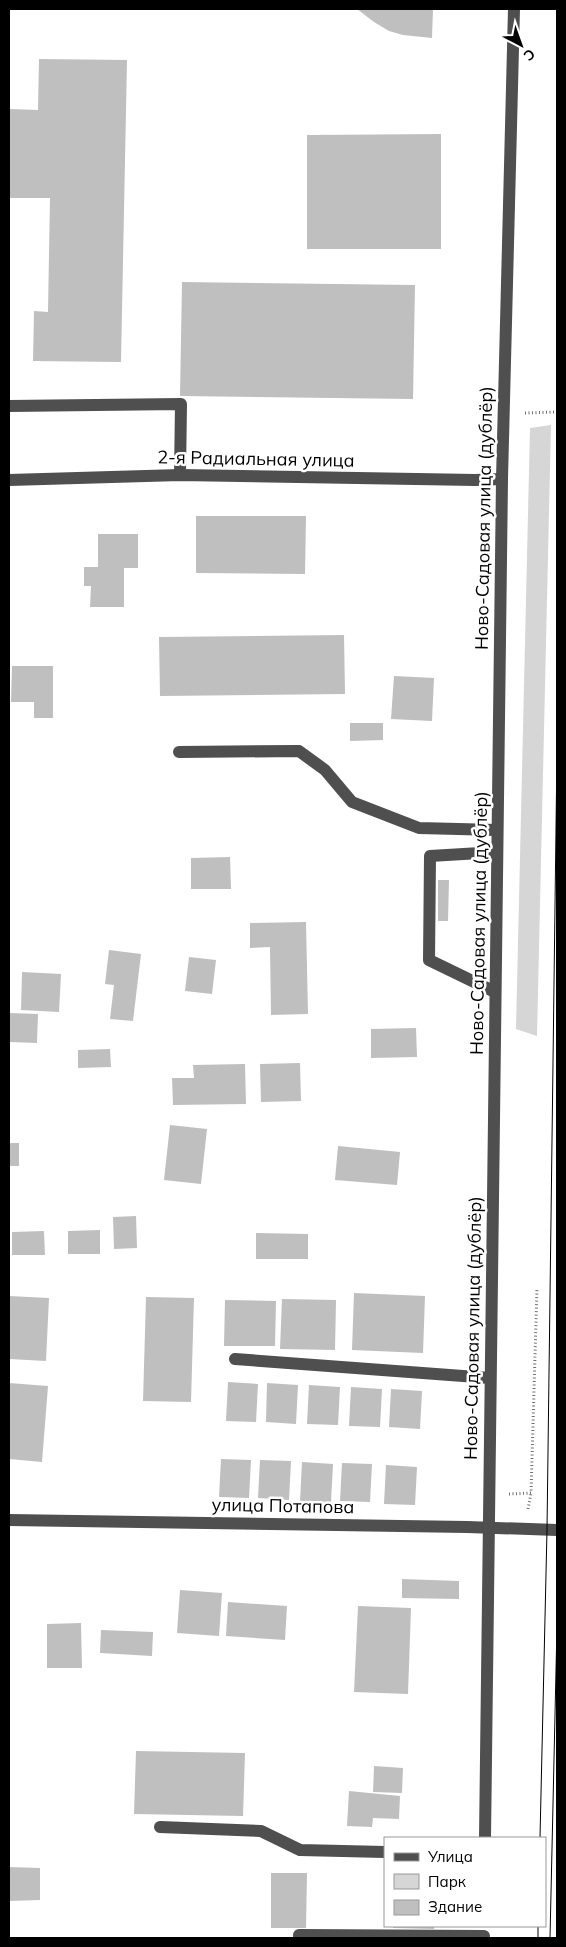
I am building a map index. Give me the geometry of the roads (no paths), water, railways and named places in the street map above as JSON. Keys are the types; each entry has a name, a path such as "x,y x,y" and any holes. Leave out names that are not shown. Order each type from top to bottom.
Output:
{"street":[{"name":"Ново-Садовая улица (дублёр)","path":"485,1837 502,479 514,9"},
{"path":"9,406 181,404 180,475"},
{"name":"2-я Радиальная улица","path":"9,480 180,475 502,479"},
{"path":"179,752 299,751 324,770 352,802 419,828 497,830"},
{"path":"495,992 429,960 430,856 497,852"},
{"path":"236,1359 490,1378"},
{"name":"улица Потапова","path":"9,1520 489,1527 557,1530"},
{"path":"160,1827 261,1830 300,1850 384,1852"},
{"path":"299,1938 299,1936 484,1933"}],"tram line":[{"path":"540,1837 547,1530 557,751"},
{"path":"550,1938 557,1626"},
{"path":"538,1927 538,1938"}]}
